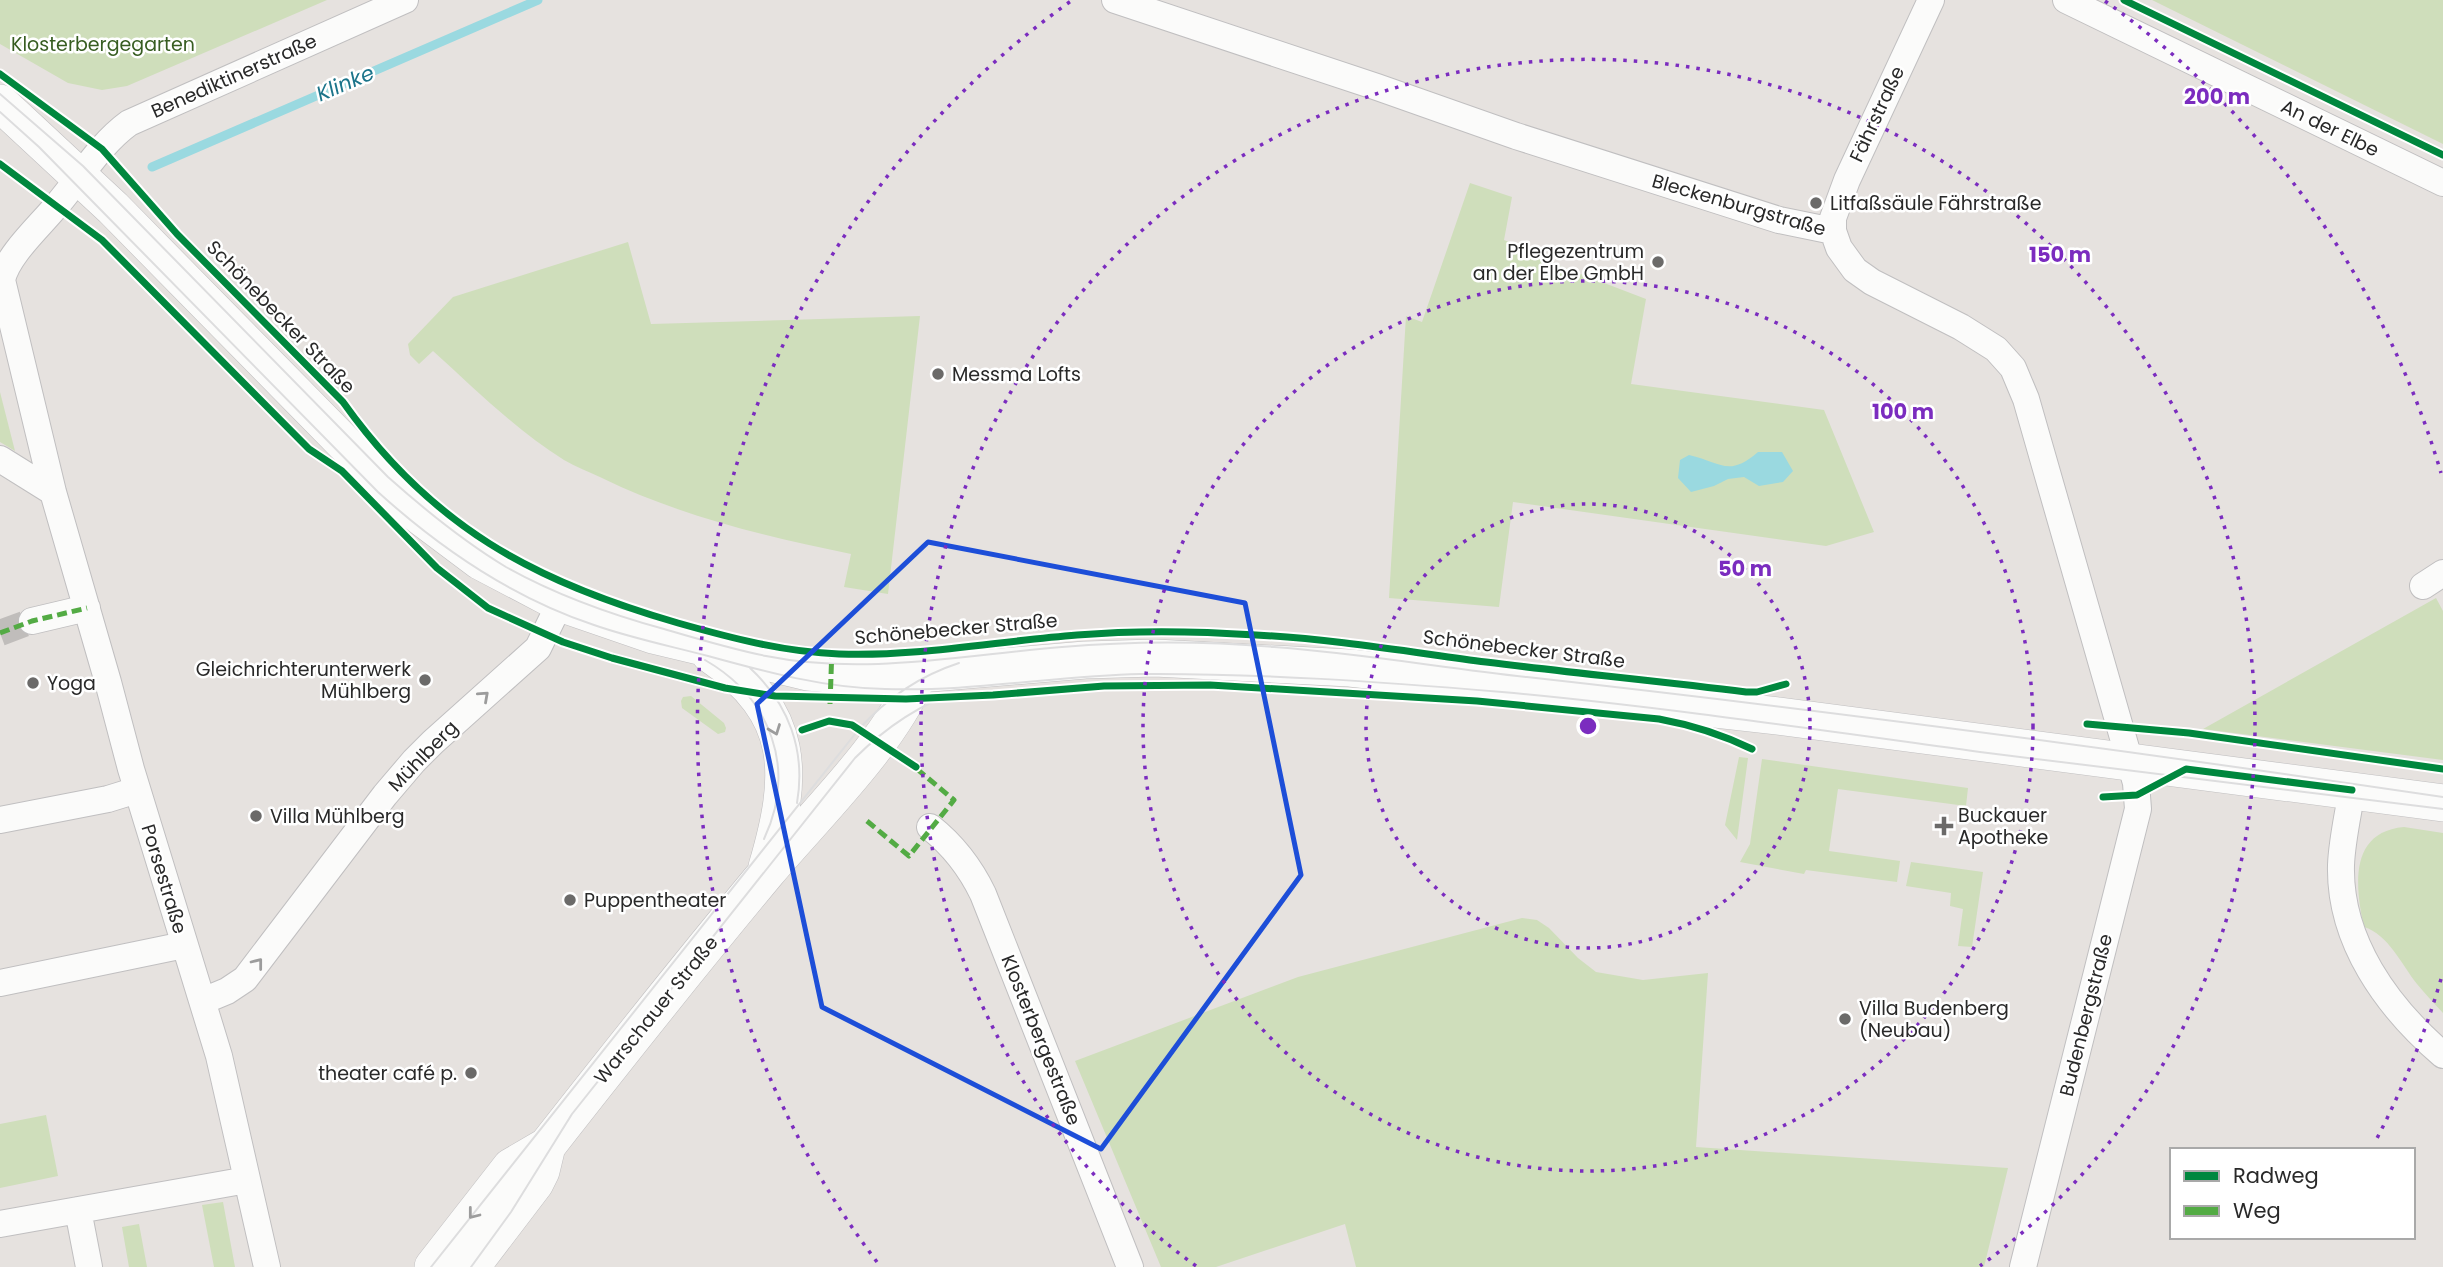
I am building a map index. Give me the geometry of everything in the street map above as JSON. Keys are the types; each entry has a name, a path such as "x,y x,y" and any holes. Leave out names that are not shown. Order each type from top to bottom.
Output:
{"main road":[{"name":"Schönebecker Straße","path":"0,103 81,176 404,504 480,561 560,603 621,625 787,668 831,675 918,675 1085,660 1155,658 1312,666 1636,699 2443,803"},
{"name":"Warschauer Straße","path":"697,646 747,683 762,701 779,737 785,769 785,791 765,875"},
{"name":"Warschauer Straße","path":"433,1267 511,1167 547,1146 765,875 889,727 918,675"},
{"name":"Warschauer Straße","path":"471,1267 535,1183 547,1146"}],"street":[{"name":"Benediktinerstraße","path":"81,176 109,141 135,120 405,0"},
{"name":"Bleckenburgstraße","path":"1115,0 1516,136 1779,220 1833,231 1839,248 1855,270 1863,276 1996,349 2013,368 2025,399 2130,762"},
{"name":"Fährstraße","path":"1833,231 1833,218 1842,191 1931,0"},
{"name":"An der Elbe","path":"2066,0 2443,183"},
{"name":"Porsestraße","path":"81,176 10,262 2,280 53,492 138,790 219,1056 267,1267"},
{"path":"0,459 53,492"},
{"name":"Mühlberg","path":"203,1001 227,991 245,979 414,761 538,648 560,603"},
{"path":"32,621 87,608"},
{"name":"Budenbergstraße","path":"2023,1267 2138,809 2136,783 2130,762"},
{"path":"0,820 108,799 138,790"},
{"path":"2352,790 2341,864 2345,913 2352,936 2378,983 2443,1055"},
{"name":"Klosterbergestraße","path":"930,827 958,853 974,874 1130,1267"},
{"path":"0,984 184,945"},
{"path":"0,1224 247,1180"},
{"path":"78,1210 89,1267"}],"highlighted area":[{"path":"928,542 1245,603 1301,875 1101,1149 822,1007 757,704"}],"green space":[{"name":"Klosterbergegarten","path":"0,0 327,0 127,86 102,90 68,83 0,44"},
{"path":"2152,0 2443,0 2443,144"},
{"path":"1470,183 1512,197 1504,240 1519,246 1518,250 1646,299 1631,384 1824,410 1874,532 1826,546 1513,502 1499,607 1389,598 1406,316 1422,322"},
{"path":"628,242 651,324 920,316 888,594 844,587 851,554 756,533 693,514 662,504 573,465 513,423 433,351 419,364 410,355 408,344 453,297"},
{"path":"0,392 15,451 0,442"},
{"path":"2436,598 2443,611 2443,760 2203,729"},
{"path":"691,696 724,723 725,732 718,734 682,708 683,697"},
{"path":"1739,757 1748,758 1737,840 1725,825"},
{"path":"1762,759 1968,788 1966,806 1838,789 1829,851 1900,861 1897,882 1806,870 1804,874 1740,862 1750,844"},
{"path":"2404,827 2443,833 2443,1013 2417,984 2387,943 2364,927 2358,879 2365,850 2373,839 2386,831"},
{"path":"1911,862 1983,872 1972,947 1958,946 1963,909 1950,906 1951,893 1906,886"},
{"path":"1522,918 1537,920 1549,928 1596,972 1643,980 1708,973 1696,1147 2008,1168 1984,1267 1356,1267 1345,1224 1216,1267 1161,1267 1075,1061 1298,977"},
{"path":"46,1115 58,1176 0,1188 0,1124"},
{"path":"223,1202 235,1267 214,1267 202,1205"},
{"path":"139,1224 147,1267 129,1267 122,1227"}],"water":[{"path":"1758,452 1782,452 1793,471 1783,482 1759,486 1744,477 1728,479 1691,492 1678,478 1680,460 1689,455 1731,466 1748,460"}],"waterway":[{"name":"Klinke","path":"152,167 538,0"}],"tunnel":[{"path":"0,633 32,621"}],"tram line":[{"path":"0,94 83,166 388,477 445,525 506,567 563,595 702,640 766,656 840,664 914,662 1062,647 1141,643 1221,644 1306,650 1986,733 2443,797"},
{"path":"0,112 39,147 378,492 402,513 453,552 507,586 564,614 622,634 774,673 840,686 949,688 1140,674 1276,677 1412,685 1624,705 2443,809"},
{"path":"705,660 747,694 772,738 778,787 774,813 764,839"},
{"path":"431,1267 859,729 904,689 930,674 959,663"},
{"path":"750,668 775,697 792,730 799,765 797,803"},
{"path":"471,1267 511,1212 572,1114 855,758 903,718 959,691"}],"marked path":[{"path":"0,633 32,621 87,608"},
{"path":"830,704 832,648"},
{"path":"867,821 909,856 954,800 911,764"}],"cycle path":[{"path":"2124,0 2443,155"},
{"path":"0,74 102,149 177,234 343,402 377,446 412,483 450,516 490,544 532,568 626,607 738,639 818,653 898,653 1099,633 1211,633 1343,643 1746,692 1757,692 1786,684"},
{"path":"0,164 102,240 309,449 342,471 437,568 488,608 563,642 725,688 775,696 906,699 1104,686 1210,685 1477,701 1659,719 1706,731 1752,749"},
{"path":"802,730 829,721 852,725 916,767"},
{"path":"2087,724 2189,733 2443,769"},
{"path":"2103,797 2137,795 2186,769 2352,790"}],"place":[{"name":"Litfaßsäule Fährstraße","path":"1816,203"},
{"name":"Pflegezentrum an der Elbe GmbH","path":"1658,262"},
{"name":"Messma Lofts","path":"938,374"},
{"name":"Gleichrichterunterwerk Mühlberg","path":"425,680"},
{"name":"Yoga","path":"33,683"},
{"name":"Villa Mühlberg","path":"256,816"},
{"name":"Buckauer Apotheke","path":"1944,826"},
{"name":"Puppentheater","path":"570,900"},
{"name":"Villa Budenberg (Neubau)","path":"1845,1019"},
{"name":"theater café p.","path":"471,1073"}]}
